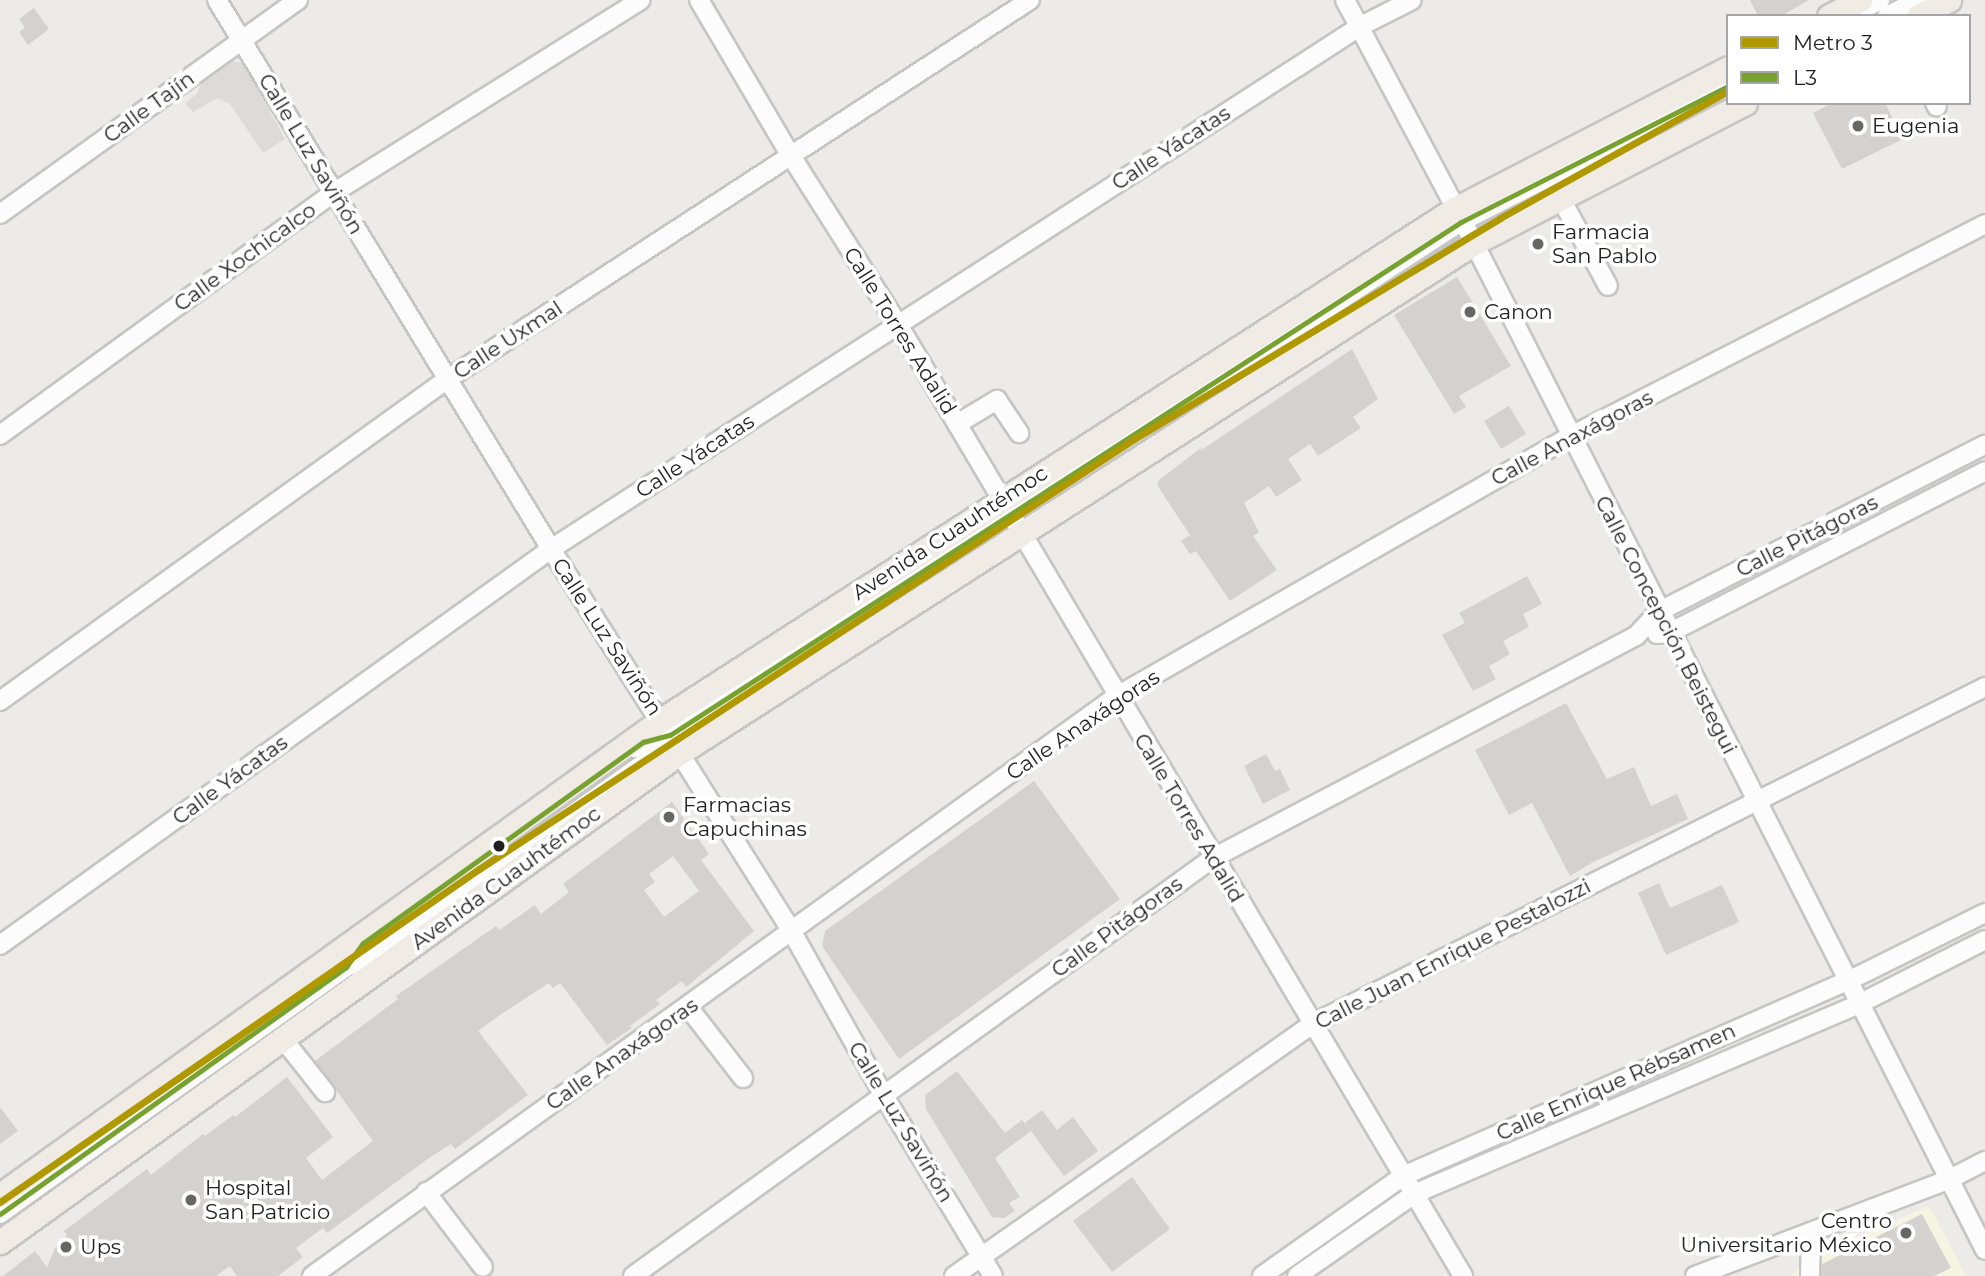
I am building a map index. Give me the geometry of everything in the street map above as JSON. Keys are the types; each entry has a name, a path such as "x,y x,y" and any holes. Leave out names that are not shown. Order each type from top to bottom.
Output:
{"main road":[{"path":"1833,14 1860,0"},
{"path":"1922,14 1949,0"},
{"name":"Avenida Cuauhtémoc","path":"0,1195 671,736 1011,514 1457,216 1726,69"},
{"name":"Avenida Cuauhtémoc","path":"0,1242 283,1039 671,736 1011,514 1474,243 1741,105"}],"street":[{"name":"Calle Luz Saviñón","path":"217,0 551,549 792,932 884,1096 993,1276"},
{"name":"Calle Tajín","path":"0,214 298,0"},
{"name":"Calle Xochicalco","path":"0,435 333,193 641,0"},
{"name":"Calle Torres Adalid","path":"699,0 791,156 899,326 1463,1276"},
{"name":"Calle Uxmal","path":"0,701 449,378 1030,0"},
{"name":"Calle Concepción Beistegui","path":"1345,0 1457,216 1474,243 1658,612 1985,1250"},
{"name":"Calle Yácatas","path":"0,945 551,549 1359,27 1412,0"},
{"path":"1853,14 1880,0"},
{"path":"1891,14 1918,0"},
{"path":"1457,216 1726,87"},
{"path":"1560,197 1608,286"},
{"name":"Calle Anaxágoras","path":"312,1276 1117,696 1571,436 1985,224"},
{"path":"957,424 997,400 1019,433"},
{"name":"Calle Pitágoras","path":"633,1276 1213,858 1636,635 1658,612 1985,445"},
{"path":"1962,457 1979,474"},
{"name":"Calle Pitágoras","path":"1636,635 1669,633 1979,474"},
{"name":"Calle Juan Enrique Pestalozzi","path":"954,1276 1312,1024 1985,687"},
{"path":"0,1214 346,967 372,957 652,757 671,736"},
{"name":"Calle Enrique Rébsamen","path":"1262,1276 1403,1176 1848,981 1985,912"},
{"name":"Calle Enrique Rébsamen","path":"1297,1276 1414,1194 1859,1004 1985,940"},
{"path":"688,1007 743,1078"},
{"path":"1756,1021 1766,1044"},
{"path":"283,1039 325,1092"},
{"path":"1625,1079 1635,1100"},
{"path":"1695,1276 1948,1180 1985,1161"},
{"path":"426,1192 483,1268"},
{"path":"1810,1276 1811,1232"}],"shaded area":[{"path":"231,61 244,63 285,139 263,153 230,104 217,98 193,112 185,103 197,94 203,80 219,64"},
{"name":"Centro Universitario México","path":"1929,1206 1966,1276 1791,1276 1808,1259"}],"building":[{"path":"1750,0 1809,0 1784,14 1757,14"},
{"path":"34,8 49,29 28,45 19,32 25,28 19,19"},
{"name":"Eugenia","path":"1828,105 1886,105 1903,139 1842,169 1813,113"},
{"path":"1457,277 1511,366 1459,396 1466,407 1454,414 1394,315"},
{"path":"1352,349 1378,399 1353,417 1361,428 1318,456 1310,444 1288,459 1302,480 1276,497 1269,486 1244,503 1259,532 1253,536 1277,570 1230,601 1196,551 1190,554 1181,541 1190,535 1157,485 1159,480 1202,447 1200,451"},
{"path":"1509,406 1526,434 1501,449 1484,421"},
{"path":"1527,576 1542,604 1523,614 1529,627 1503,641 1510,654 1489,666 1496,679 1473,691 1442,635 1465,623 1459,613"},
{"path":"1566,703 1607,779 1634,767 1651,806 1677,794 1688,819 1593,862 1570,876 1532,803 1509,815 1475,750"},
{"path":"1266,754 1275,771 1280,769 1290,790 1263,804 1244,766"},
{"path":"1034,781 1120,899 899,1059 822,946 825,931"},
{"path":"672,802 709,854 701,860 754,931 686,987 682,981 656,1000 660,1004 607,1045 560,983 553,988 549,983 500,1015 478,1031 528,1095 455,1149 451,1144 429,1158 327,1233 323,1228 296,1248 303,1257 278,1276 237,1276 230,1266 216,1276 3,1276 35,1251 47,1267 56,1246 67,1235 64,1231 147,1169 151,1175 203,1134 205,1136 233,1115 235,1117 287,1077 333,1137 306,1158 322,1180 373,1141 315,1061 398,999 396,996 496,926 499,930 535,905 541,914 569,892 563,884","holes":["673,856 699,891 664,917 644,890 655,882 649,874"]},
{"path":"1659,883 1670,908 1722,885 1739,922 1666,955 1638,893"},
{"path":"957,1071 1005,1133 1022,1120 1031,1131 995,1158 1020,1197 1009,1203 1015,1211 1004,1218 992,1217 926,1109 925,1095"},
{"path":"0,1107 18,1131 0,1144"},
{"path":"1042,1110 1057,1130 1073,1117 1098,1151 1064,1176 1025,1123"},
{"path":"1132,1177 1170,1229 1112,1272 1073,1221"},
{"name":"Centro Universitario México","path":"1922,1214 1951,1268 1934,1276 1821,1276 1822,1264"}],"metro line":[{"name":"3","path":"0,1202 479,869 1134,439 1500,218 1726,92"}],"transit line":[{"name":"L3","path":"0,1214 346,967 363,943 643,742 670,735 1461,222 1726,87"}],"place":[{"name":"Eugenia","path":"1858,126"},
{"name":"Farmacia San Pablo","path":"1538,244"},
{"name":"Canon","path":"1470,312"},
{"name":"Farmacias Capuchinas","path":"669,817"},
{"name":"Hospital San Patricio","path":"191,1200"},
{"name":"Centro Universitario México","path":"1906,1233"},
{"name":"Ups","path":"66,1247"}]}
